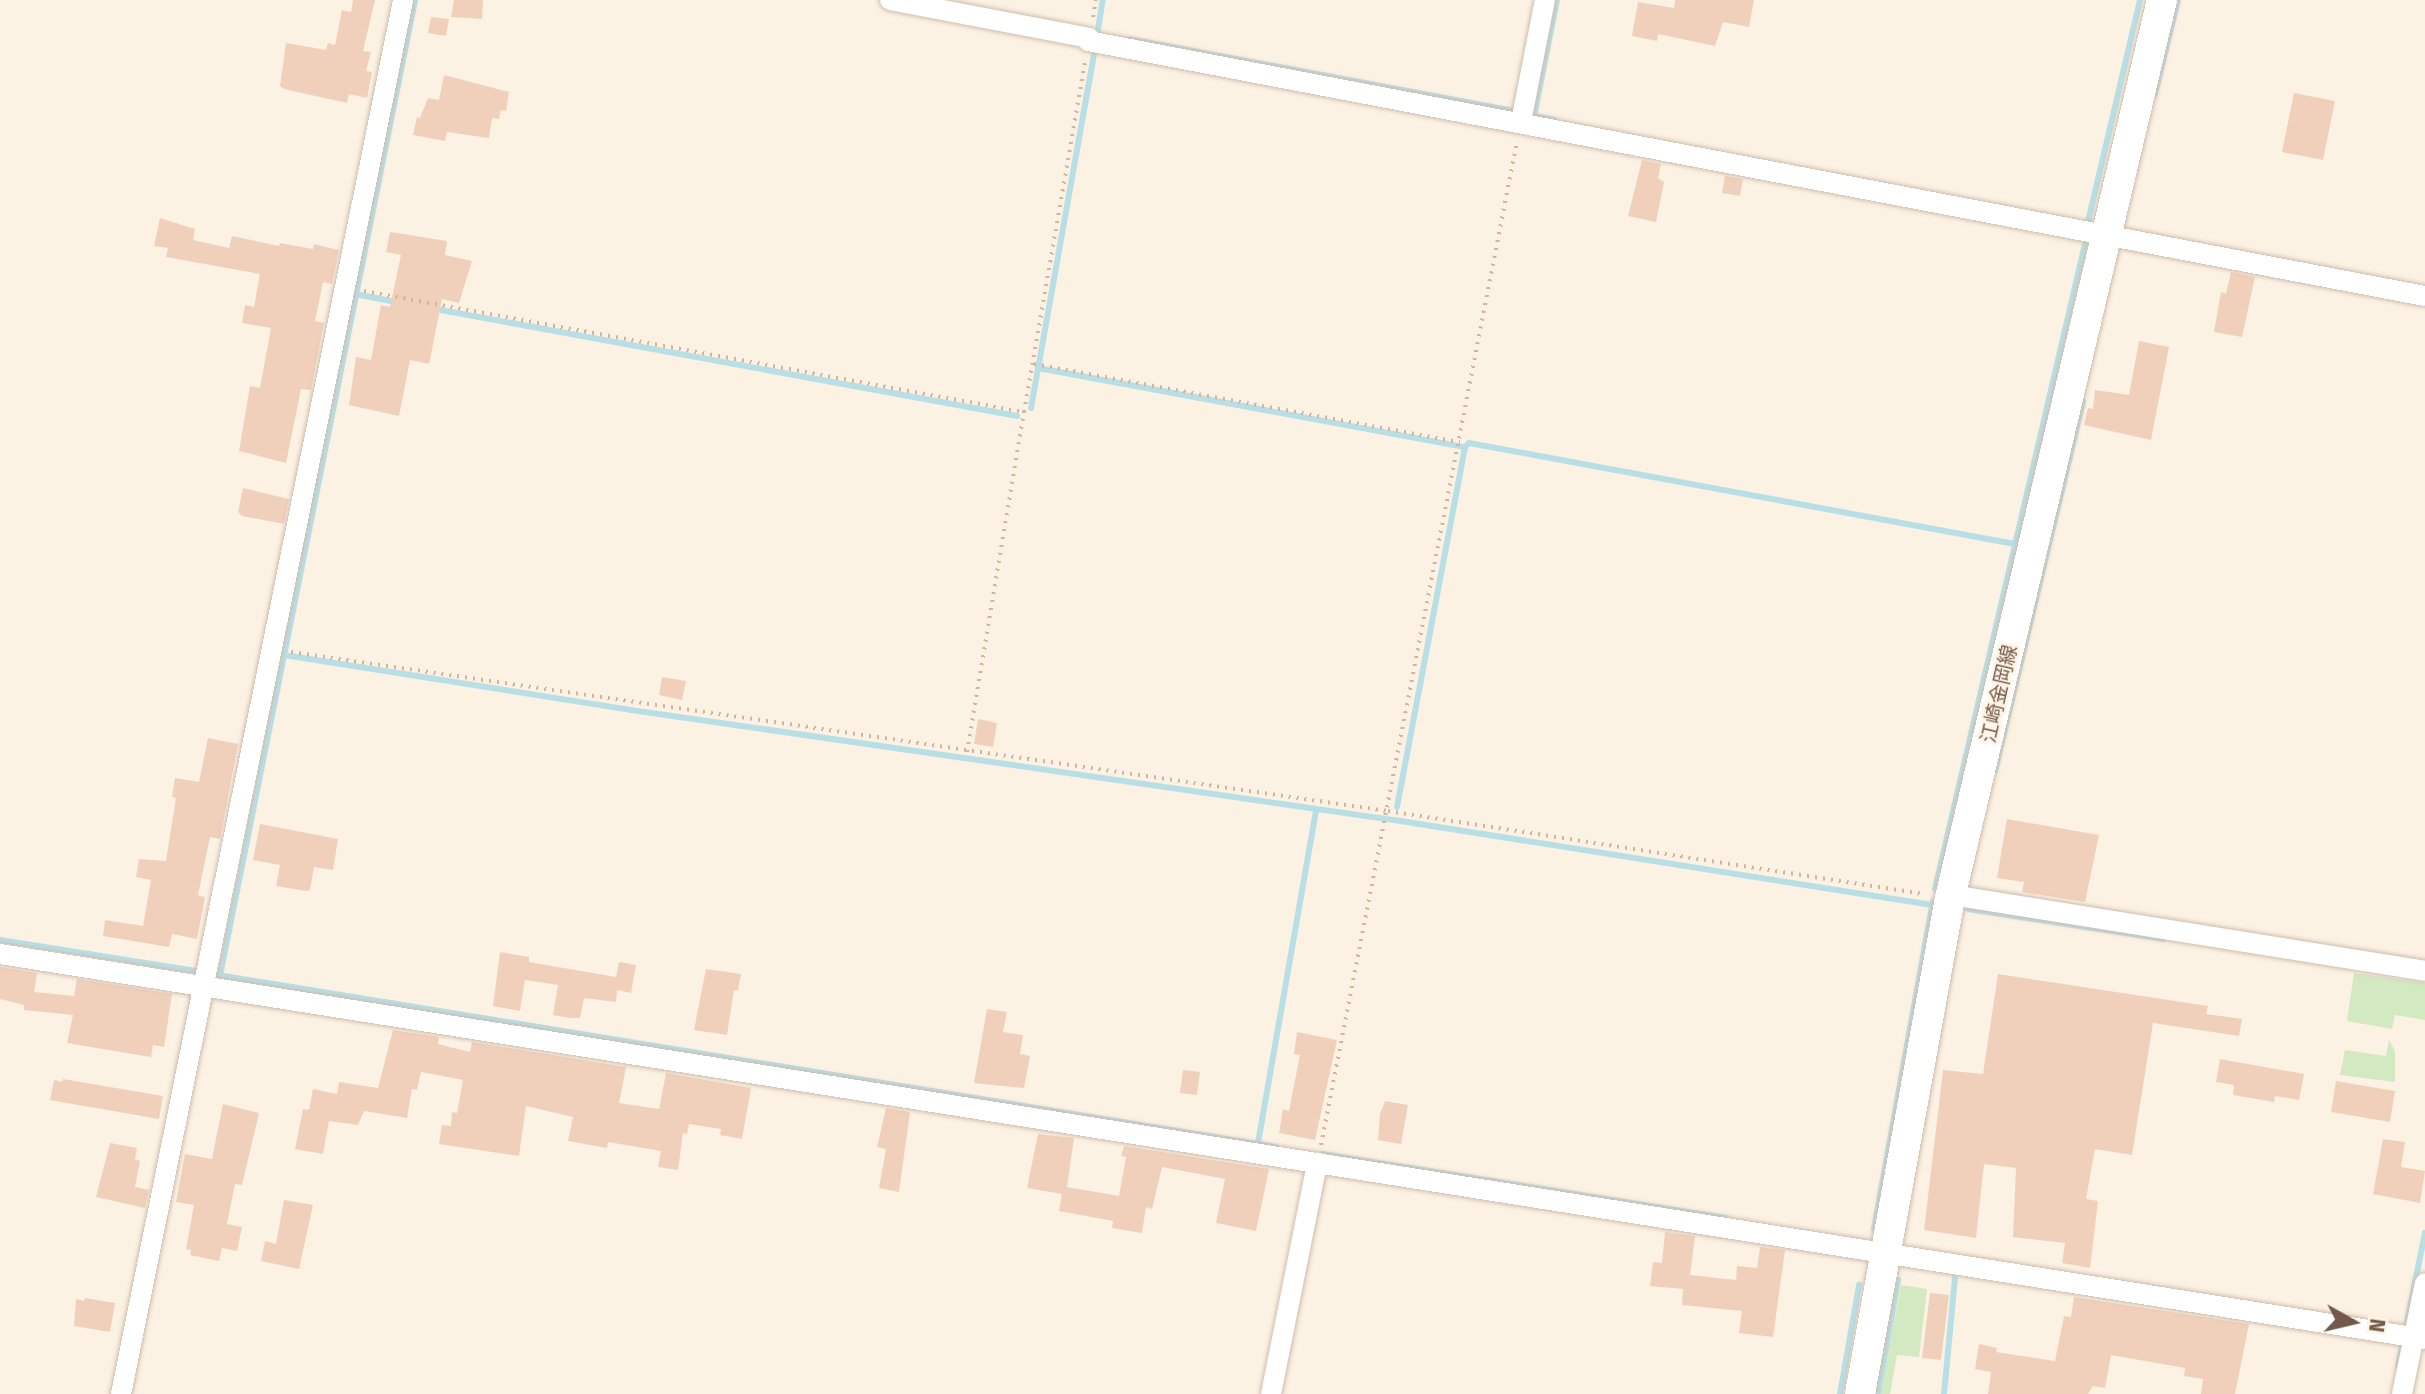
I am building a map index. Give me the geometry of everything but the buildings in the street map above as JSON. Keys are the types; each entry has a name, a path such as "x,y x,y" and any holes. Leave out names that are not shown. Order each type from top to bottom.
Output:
{"main road":[{"name":"江崎金岡線","path":"1860,1394 1951,896 2162,0"}],"street":[{"path":"121,1394 403,0"},
{"path":"890,0 2106,238 2425,296"},
{"path":"1521,122 1545,0"},
{"path":"1951,896 2425,971"},
{"path":"0,954 204,988 1318,1156 1886,1253 2419,1339"},
{"path":"1271,1394 1318,1156"},
{"path":"2402,1394 2419,1339 2425,1283"}],"path":[{"path":"967,752 1024,412 1037,364 1089,40"},
{"path":"1318,1156 1521,122"},
{"path":"364,291 1024,412"},
{"path":"1037,364 1460,445"},
{"path":"290,652 1387,816 1951,896"}],"green space":[{"path":"2354,973 2425,983 2425,1020 2395,1015 2392,1029 2347,1021"},
{"path":"2389,1040 2395,1051 2395,1082 2340,1075 2345,1050 2386,1056"},
{"path":"1901,1285 1927,1289 1919,1357 1897,1355 1890,1394 1881,1394"}],"waterway":[{"path":"220,976 415,0"},
{"path":"1097,36 1103,0"},
{"path":"1534,116 1557,0"},
{"path":"2087,226 2140,0"},
{"path":"2155,94 2178,0"},
{"path":"1129,39 1515,111"},
{"path":"1031,408 1095,50"},
{"path":"1531,115 1554,120"},
{"path":"1935,889 2085,244"},
{"path":"355,294 396,302"},
{"path":"435,309 1017,416"},
{"path":"1038,368 1465,447"},
{"path":"1995,771 2083,401"},
{"path":"1397,807 1465,447 1469,443 2015,544"},
{"path":"284,655 645,712 1394,820 1932,905"},
{"path":"1258,1143 1316,809"},
{"path":"1874,1229 1933,901"},
{"path":"1968,909 2164,939"},
{"path":"0,940 195,971"},
{"path":"218,975 1276,1147"},
{"path":"1322,1154 1726,1218"},
{"path":"2406,1327 2425,1233"},
{"path":"1944,1394 1955,1278"},
{"path":"1878,1394 1898,1280"},
{"path":"1840,1394 1859,1285"},
{"path":"2398,1366 2402,1346"}]}
